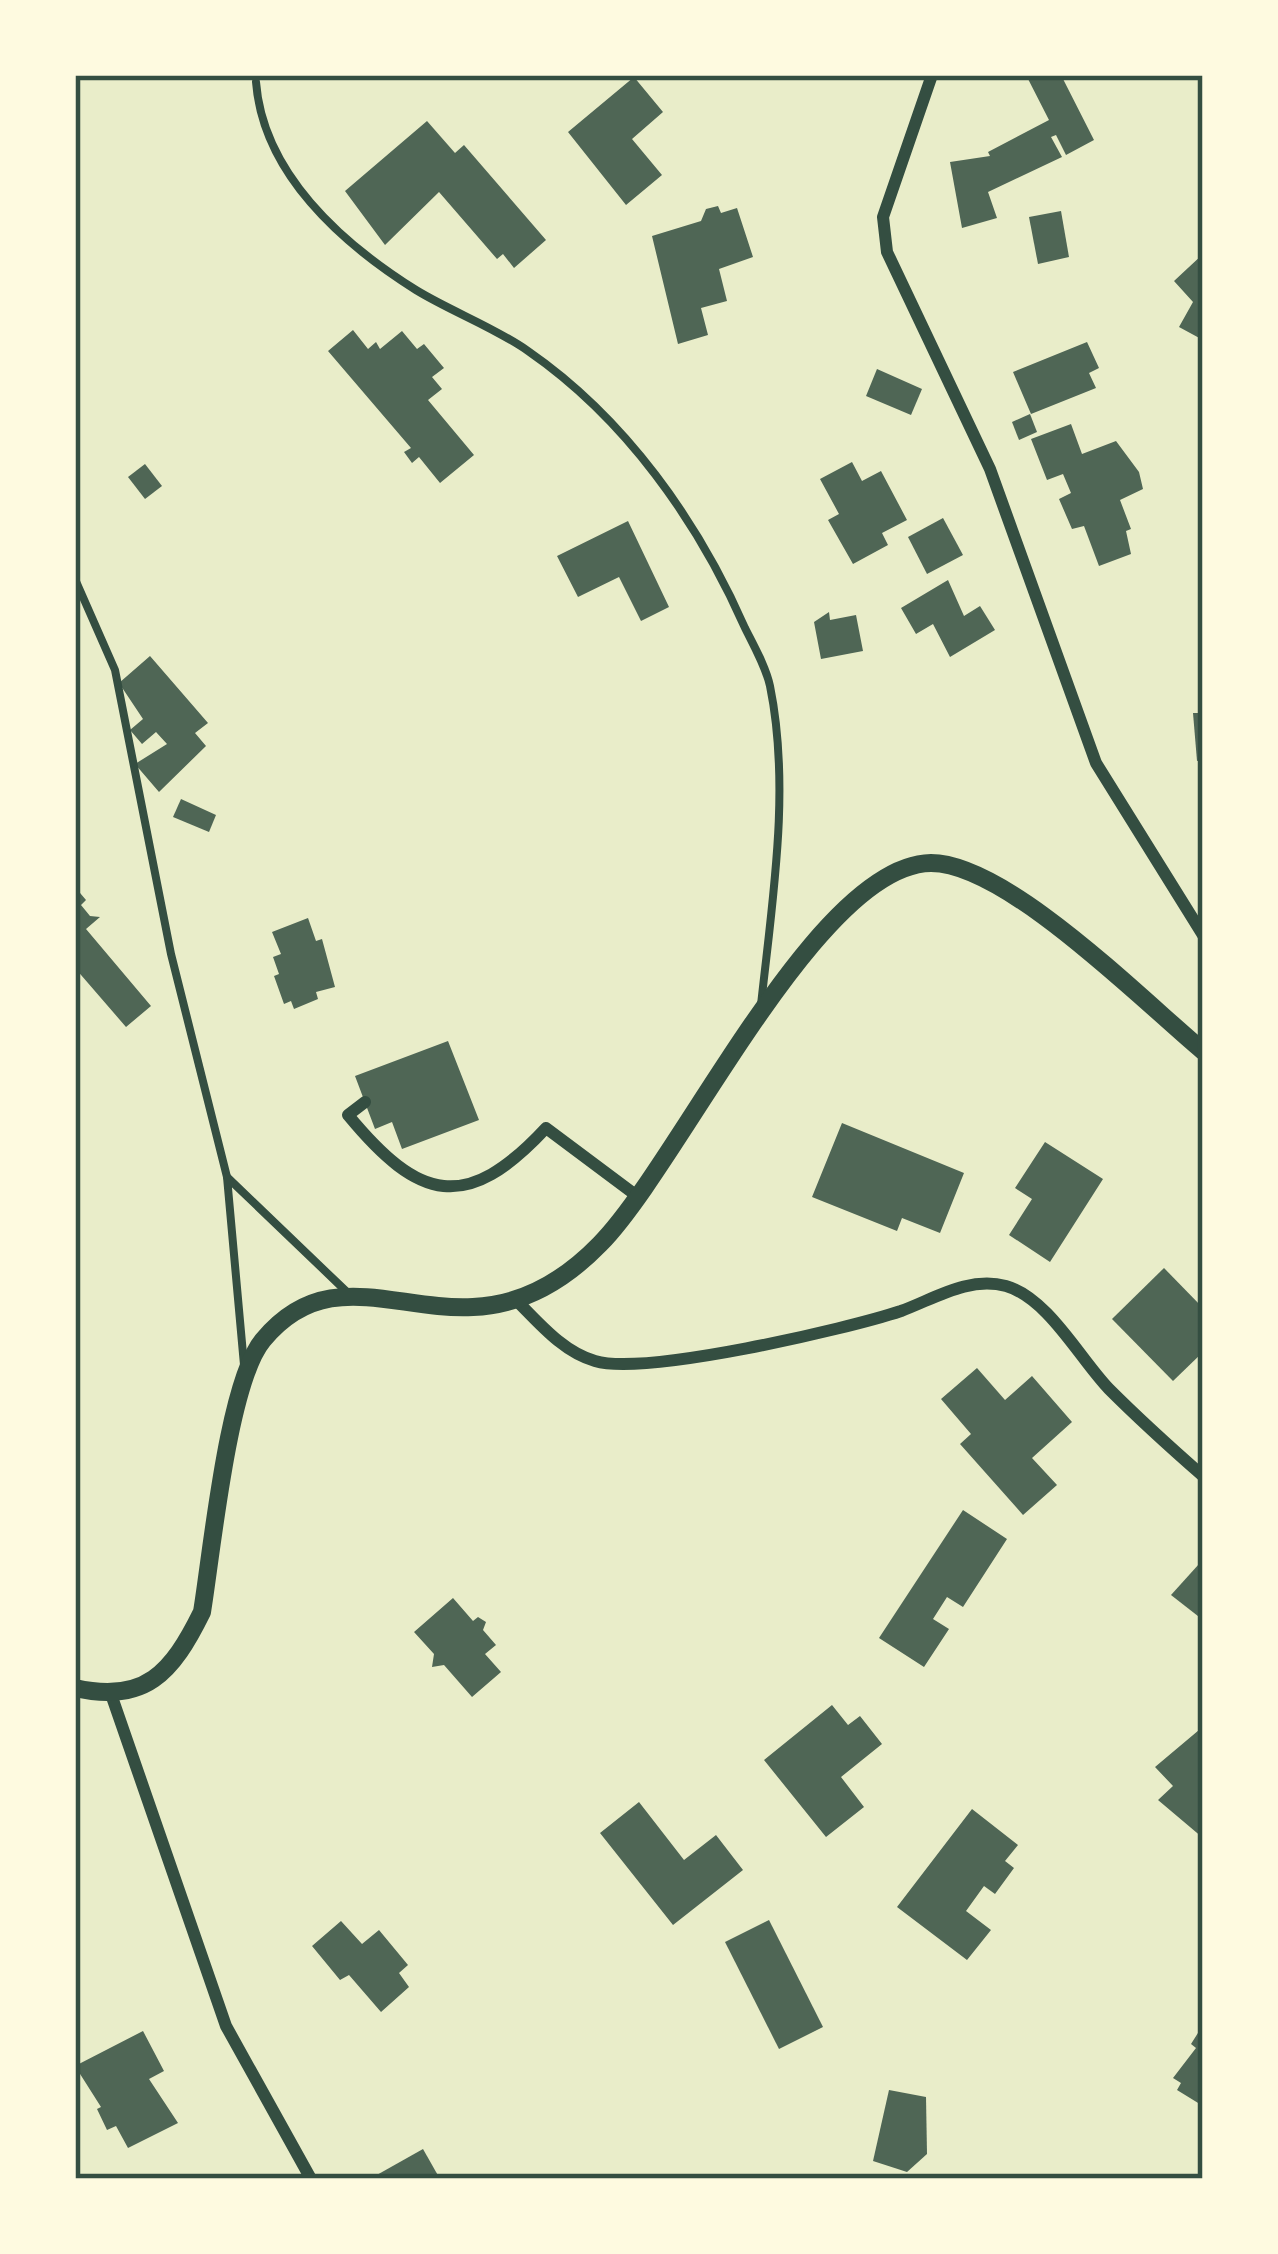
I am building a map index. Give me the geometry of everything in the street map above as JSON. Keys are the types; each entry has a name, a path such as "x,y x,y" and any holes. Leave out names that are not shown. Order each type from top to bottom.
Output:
{"street":[{"path":"932,75 883,218 887,252 990,469 1096,763 1203,934"},
{"path":"75,1688 112,1696 143,1688 169,1666 202,1612 232,1412 259,1343 293,1309 348,1293 474,1307 516,1300 552,1286 601,1243 637,1196 835,916 898,869 929,863 985,878 1063,931 1203,1052"},
{"path":"365,1102 348,1115 377,1150 422,1181 449,1190 483,1181 522,1154 546,1128 637,1196"},
{"path":"516,1300 568,1348 595,1361 621,1364 717,1354 901,1311 948,1290 1006,1286 1028,1297 1107,1387 1203,1476"},
{"path":"112,1696 226,2026 311,2179"}],"lane":[{"path":"256,82 259,123 272,149 336,230 414,289 528,350 611,421 678,505 732,598 770,683 777,773 775,872 760,1018"},
{"path":"75,579 115,670 171,954 227,1177 245,1378"},
{"path":"227,1177 348,1293"}],"building":[{"path":"1026,75 1061,75 1094,140 1066,155 1056,135 1051,137 1062,157 988,192 997,218 962,228 950,162 990,156 988,152 1049,120"},
{"path":"634,77 663,112 632,139 662,175 626,205 568,132"},
{"path":"427,121 455,153 464,145 546,240 514,268 503,254 497,259 439,192 385,245 345,191"},
{"path":"718,206 721,213 737,208 753,257 719,269 727,301 701,308 708,335 678,344 652,236 701,221 706,209"},
{"path":"1061,211 1069,257 1038,264 1029,217"},
{"path":"1203,254 1203,340 1179,327 1193,302 1174,281"},
{"path":"353,330 368,349 376,342 380,349 402,331 417,349 424,344 444,368 432,377 442,389 428,400 474,455 440,483 419,457 412,463 404,452 411,448 328,351"},
{"path":"1087,342 1099,368 1089,373 1096,388 1031,414 1013,372"},
{"path":"877,369 922,389 911,415 866,396"},
{"path":"1030,414 1037,432 1019,440 1012,422"},
{"path":"1071,424 1082,454 1116,441 1139,472 1143,489 1120,500 1131,529 1126,531 1131,554 1099,566 1084,526 1072,529 1059,499 1071,493 1063,474 1047,480 1031,439"},
{"path":"852,462 862,481 881,471 907,520 882,533 888,545 853,564 828,520 839,514 820,479"},
{"path":"145,464 162,486 145,499 128,477"},
{"path":"943,518 963,555 927,574 908,537"},
{"path":"628,521 669,607 641,621 619,577 578,597 557,556"},
{"path":"948,580 964,616 980,606 995,630 950,657 933,624 916,634 901,608"},
{"path":"829,612 830,620 856,615 863,651 821,659 814,622"},
{"path":"150,656 208,723 195,733 206,746 159,792 135,764 167,744 156,732 142,744 130,730 143,719 119,683"},
{"path":"1193,713 1203,713 1203,760 1197,761"},
{"path":"181,799 216,815 209,832 173,817"},
{"path":"75,887 86,900 81,905 90,916 100,917 86,929 151,1006 126,1027 75,968"},
{"path":"308,918 316,941 322,939 335,987 316,992 318,999 294,1009 291,1001 284,1004 274,976 279,974 273,957 281,954 272,932"},
{"path":"448,1041 479,1120 402,1149 392,1122 375,1129 355,1076"},
{"path":"842,1123 964,1173 940,1233 902,1218 897,1231 812,1197"},
{"path":"1045,1142 1103,1179 1050,1262 1009,1235 1032,1199 1015,1188"},
{"path":"1164,1268 1203,1308 1203,1352 1173,1381 1112,1319"},
{"path":"977,1368 1005,1400 1032,1376 1072,1422 1032,1458 1057,1485 1023,1515 960,1444 971,1434 941,1399"},
{"path":"963,1510 1007,1539 963,1607 947,1597 933,1619 949,1629 924,1667 879,1638"},
{"path":"1199,1564 1203,1567 1203,1620 1171,1595"},
{"path":"453,1598 473,1621 478,1617 486,1622 483,1630 496,1645 485,1654 501,1672 472,1697 444,1665 432,1667 434,1654 414,1632"},
{"path":"832,1705 848,1725 860,1716 882,1744 841,1777 864,1807 826,1837 764,1760"},
{"path":"1199,1730 1203,1735 1203,1838 1158,1800 1173,1786 1155,1767"},
{"path":"639,1802 684,1860 716,1835 743,1870 673,1925 600,1833"},
{"path":"972,1809 1018,1845 1005,1861 1014,1868 995,1894 984,1886 966,1911 991,1930 967,1960 897,1907"},
{"path":"769,1920 823,2027 779,2049 725,1942"},
{"path":"341,1921 362,1944 379,1930 408,1965 399,1973 409,1987 381,2012 349,1975 340,1980 312,1946"},
{"path":"1203,2025 1203,2106 1177,2090 1181,2083 1173,2078 1196,2048 1191,2044"},
{"path":"143,2031 164,2071 149,2079 178,2123 128,2148 116,2126 107,2130 97,2109 101,2107 75,2066"},
{"path":"889,2090 926,2097 927,2154 907,2172 873,2161"},
{"path":"423,2149 440,2179 376,2179 375,2176"}]}
